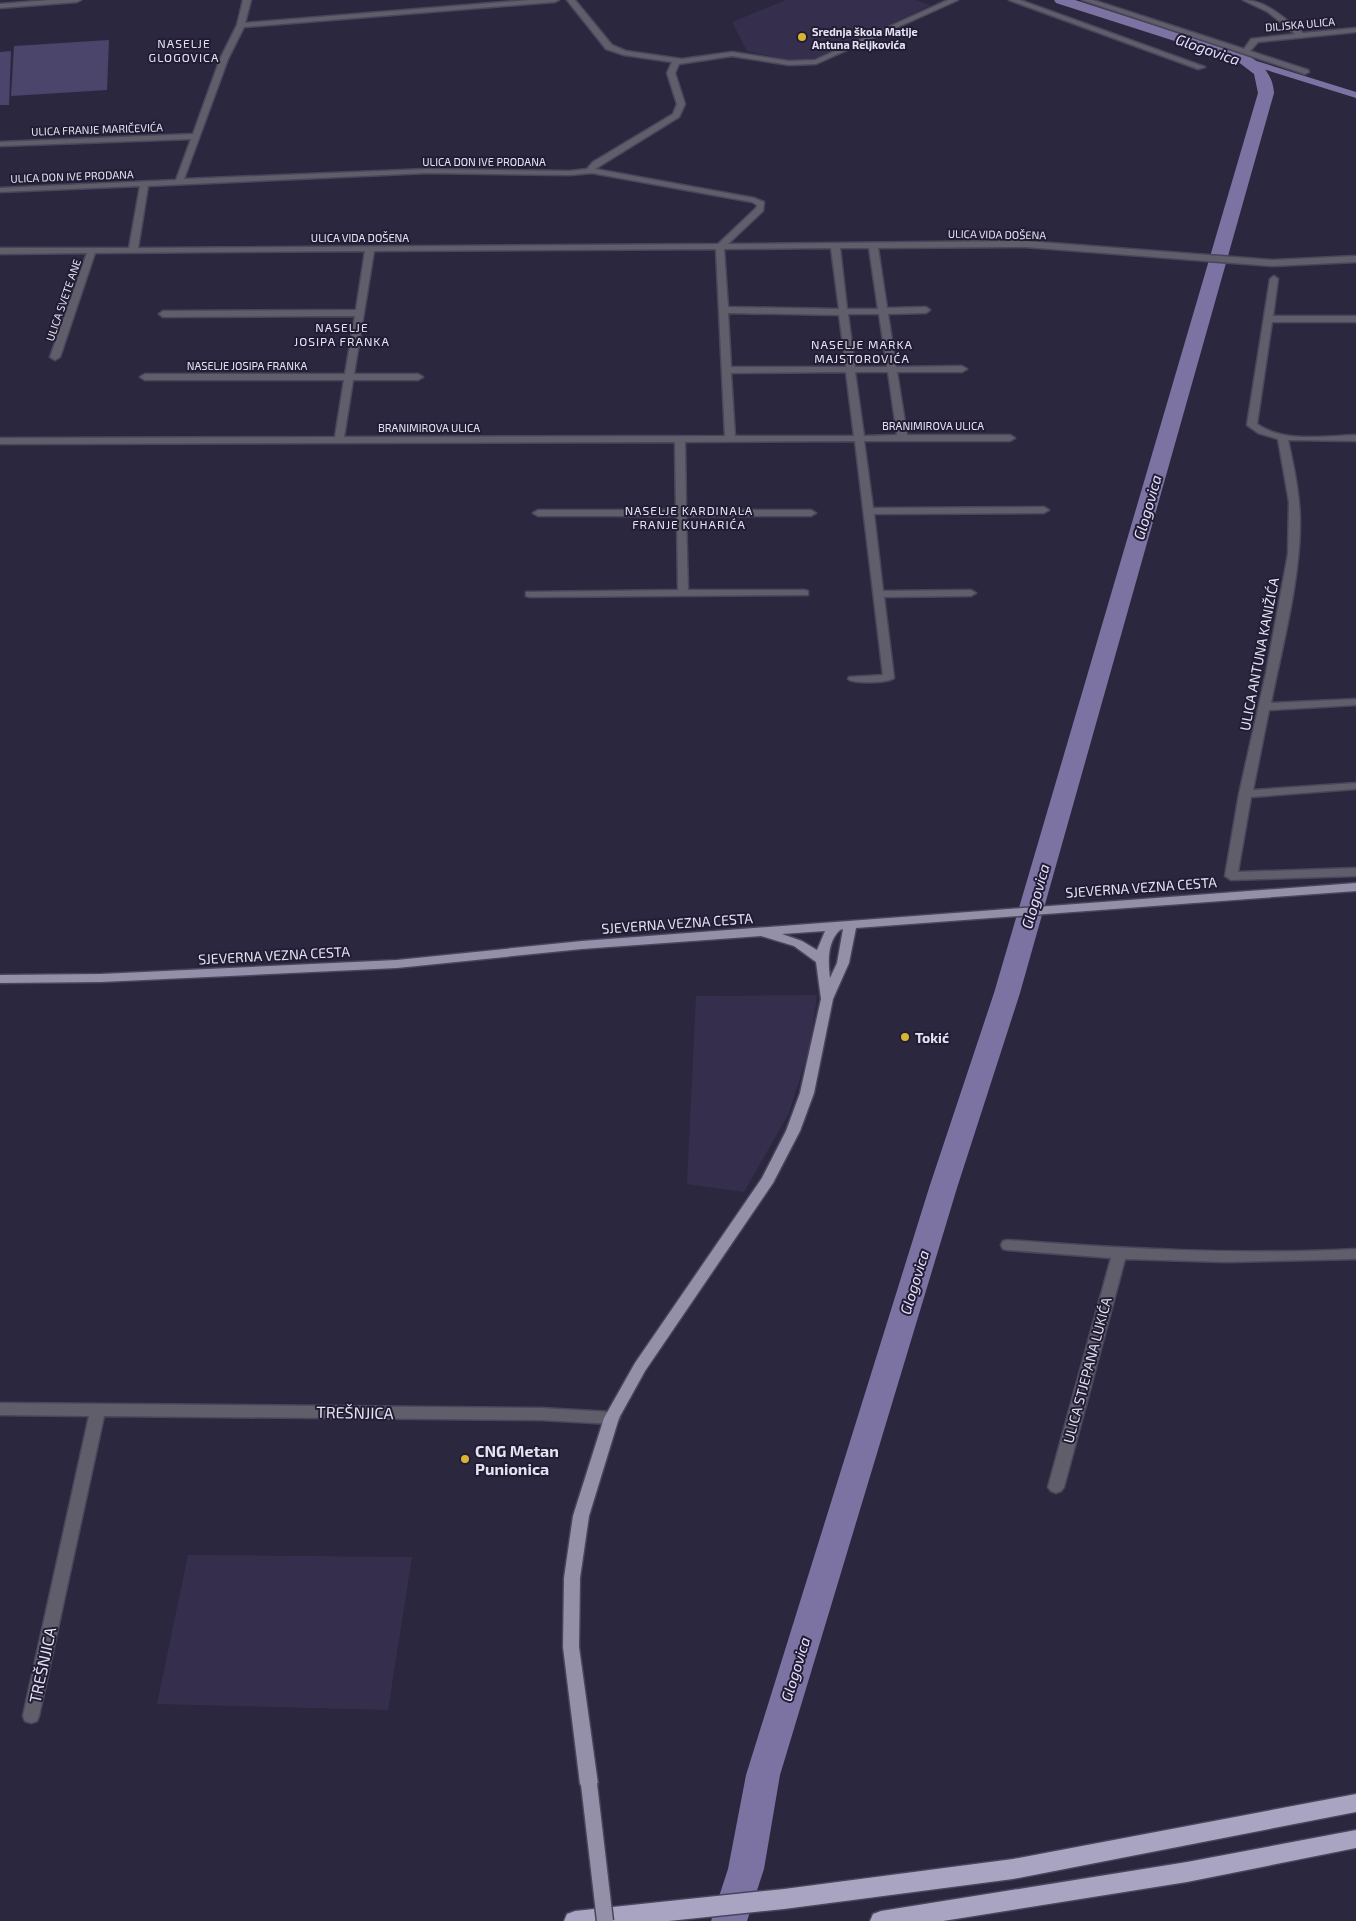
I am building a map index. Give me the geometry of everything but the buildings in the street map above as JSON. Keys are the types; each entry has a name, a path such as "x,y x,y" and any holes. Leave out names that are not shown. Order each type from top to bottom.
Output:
{"highway":[{"path":"575,1921 784,1899 1013,1869 1356,1803"},
{"path":"881,1921 1186,1872 1356,1839"}],"main road":[{"name":"SJEVERNA VEZNA CESTA","path":"0,979 101,978 397,964 582,945 1356,887"},
{"path":"605,1921 572,1647 572,1578 581,1516 612,1418 640,1367 772,1172 793,1131 807,1093 827,999 843,963 849,938 843,925 831,929 825,941 824,963 827,999"},
{"path":"749,932 793,941 811,950 824,963"}],"street":[{"path":"0,6 77,0"},
{"path":"179,183 224,59 241,25 247,0"},
{"path":"241,25 555,0"},
{"path":"571,0 609,47 616,50 681,61"},
{"path":"592,171 596,164 676,115 681,104 671,73 674,64 681,61 732,54 789,63 816,62 954,0"},
{"path":"1013,0 1201,67"},
{"path":"1086,0 1305,72"},
{"path":"1247,0 1270,11 1301,35"},
{"name":"DILJSKA ULICA","path":"1245,52 1254,41 1353,31 1356,36"},
{"name":"ULICA FRANJE MARIČEVIĆA","path":"0,144 196,136"},
{"name":"ULICA DON IVE PRODANA","path":"0,190 428,171 592,171 754,200 760,204 760,209 720,246"},
{"name":"ULICA DON IVE PRODANA","path":"133,250 144,184"},
{"name":"ULICA VIDA DOŠENA","path":"0,251 1025,244 1273,263 1356,258"},
{"path":"835,245 857,438 889,678 853,679"},
{"path":"873,245 902,437"},
{"path":"720,246 730,439"},
{"path":"338,440 370,248"},
{"name":"ULICA SVETE ANE","path":"55,357 92,250"},
{"path":"1274,279 1252,425 1257,430 1282,437 1356,438"},
{"path":"723,310 842,312 926,310"},
{"path":"163,314 359,313"},
{"path":"1268,319 1356,319"},
{"path":"726,370 962,369"},
{"name":"NASELJE JOSIPA FRANKA","path":"145,376 418,376"},
{"name":"ULICA ANTUNA KANIŽIĆA","path":"1282,437 1293,487 1295,526 1288,584 1265,707 1245,794 1231,876 1356,872"},
{"name":"BRANIMIROVA ULICA","path":"0,441 1010,438"},
{"path":"680,440 684,594"},
{"path":"867,512 1044,510"},
{"path":"538,514 810,513"},
{"path":"530,594 804,593"},
{"path":"877,594 972,593"},
{"path":"1265,707 1356,702"},
{"path":"1245,794 1356,786"},
{"path":"1008,1245 1119,1254 1257,1258 1356,1254"},
{"name":"ULICA STJEPANA LUKIĆA","path":"1056,1486 1119,1254"},
{"name":"TREŠNJICA","path":"0,1409 541,1414 612,1418"},
{"name":"TREŠNJICA","path":"31,1716 98,1409"}],"shaded area":[{"name":"Srednja škola Matije Antuna Reljkovića","path":"786,0 915,0 931,5 819,58 790,61 747,51 732,22"},
{"path":"109,40 107,90 11,96 14,46"},
{"path":"11,51 9,105 0,105 0,52"},
{"path":"817,995 810,1046 789,1113 744,1192 687,1184 696,996"},
{"path":"188,1555 412,1557 388,1710 157,1704"}],"waterway":[{"name":"Glogovica","path":"729,1921 746,1869 763,1775 943,1188 1007,993 1266,93 1265,82 1260,72 1242,58 1061,0"},
{"path":"1247,61 1356,95"}],"place":[{"name":"Srednja škola Matije Antuna Reljkovića","path":"802,37"},
{"name":"Tokić","path":"905,1037"},
{"name":"CNG Metan Punionica","path":"465,1459"}],"district":[{"name":"NASELJE GLOGOVICA","path":"184,50"},
{"name":"NASELJE JOSIPA FRANKA","path":"342,334"},
{"name":"NASELJE MARKA MAJSTOROVIĆA","path":"862,351"},
{"name":"NASELJE KARDINALA FRANJE KUHARIĆA","path":"689,517"}]}
